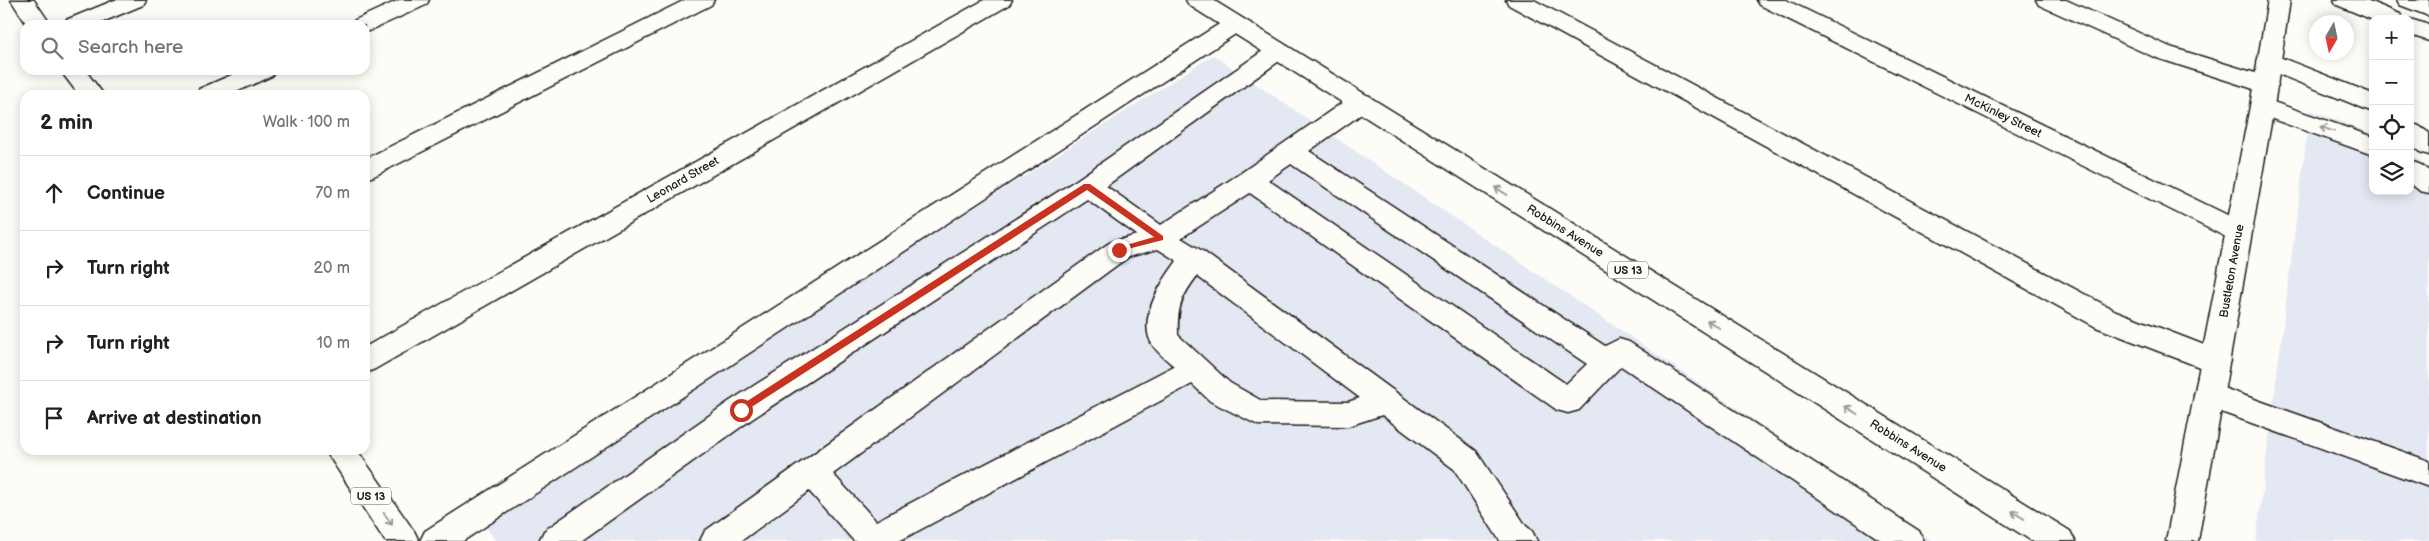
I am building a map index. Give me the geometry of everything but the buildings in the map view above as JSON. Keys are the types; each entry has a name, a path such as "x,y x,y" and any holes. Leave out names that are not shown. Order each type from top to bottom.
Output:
{"main road":[{"path":"22,0 36,20"},
{"path":"86,20 134,0"},
{"path":"370,22 418,0"},
{"path":"370,167 703,0"},
{"name":"Leonard Street","path":"370,358 1000,0"},
{"name":"Robbins Avenue","path":"1198,0 2059,541"},
{"path":"1517,0 2106,319 2215,361"},
{"name":"McKinley Street","path":"1768,0 2239,232"},
{"path":"2047,0 2162,52 2266,84 2369,103"},
{"name":"Bustleton Avenue","path":"2182,541 2266,84 2279,0"},
{"path":"2345,0 2382,15"},
{"path":"2408,0 2429,9"},
{"path":"436,541 1235,24"},
{"path":"2414,28 2429,34"},
{"path":"555,541 741,410 1087,186 1278,51"},
{"path":"76,75 88,90"},
{"path":"219,90 253,75"},
{"path":"2266,84 2369,144"},
{"path":"716,541 1119,250 1161,238 1250,180 1361,102"},
{"path":"2414,135 2429,146"},
{"path":"1291,151 1607,362"},
{"path":"2414,173 2429,184"},
{"path":"1250,180 1568,401 1619,350 1908,541"},
{"path":"1087,186 1194,259 1465,460 1515,536 1521,541"},
{"path":"1194,259 1166,297 1162,314 1164,339 1220,392 1258,413 1348,414 1386,402"},
{"path":"812,472 870,540 1195,369"},
{"path":"2209,395 2429,474"},
{"name":"US 13","path":"343,455 403,541"}],"shaded area":[{"path":"1213,55 1933,541 496,541 483,523"},
{"path":"2310,110 2369,132 2369,195 2414,195 2414,158 2429,168 2429,541 2256,541"}],"route":[{"path":"741,410 1087,186 1161,238 1119,250"}]}
